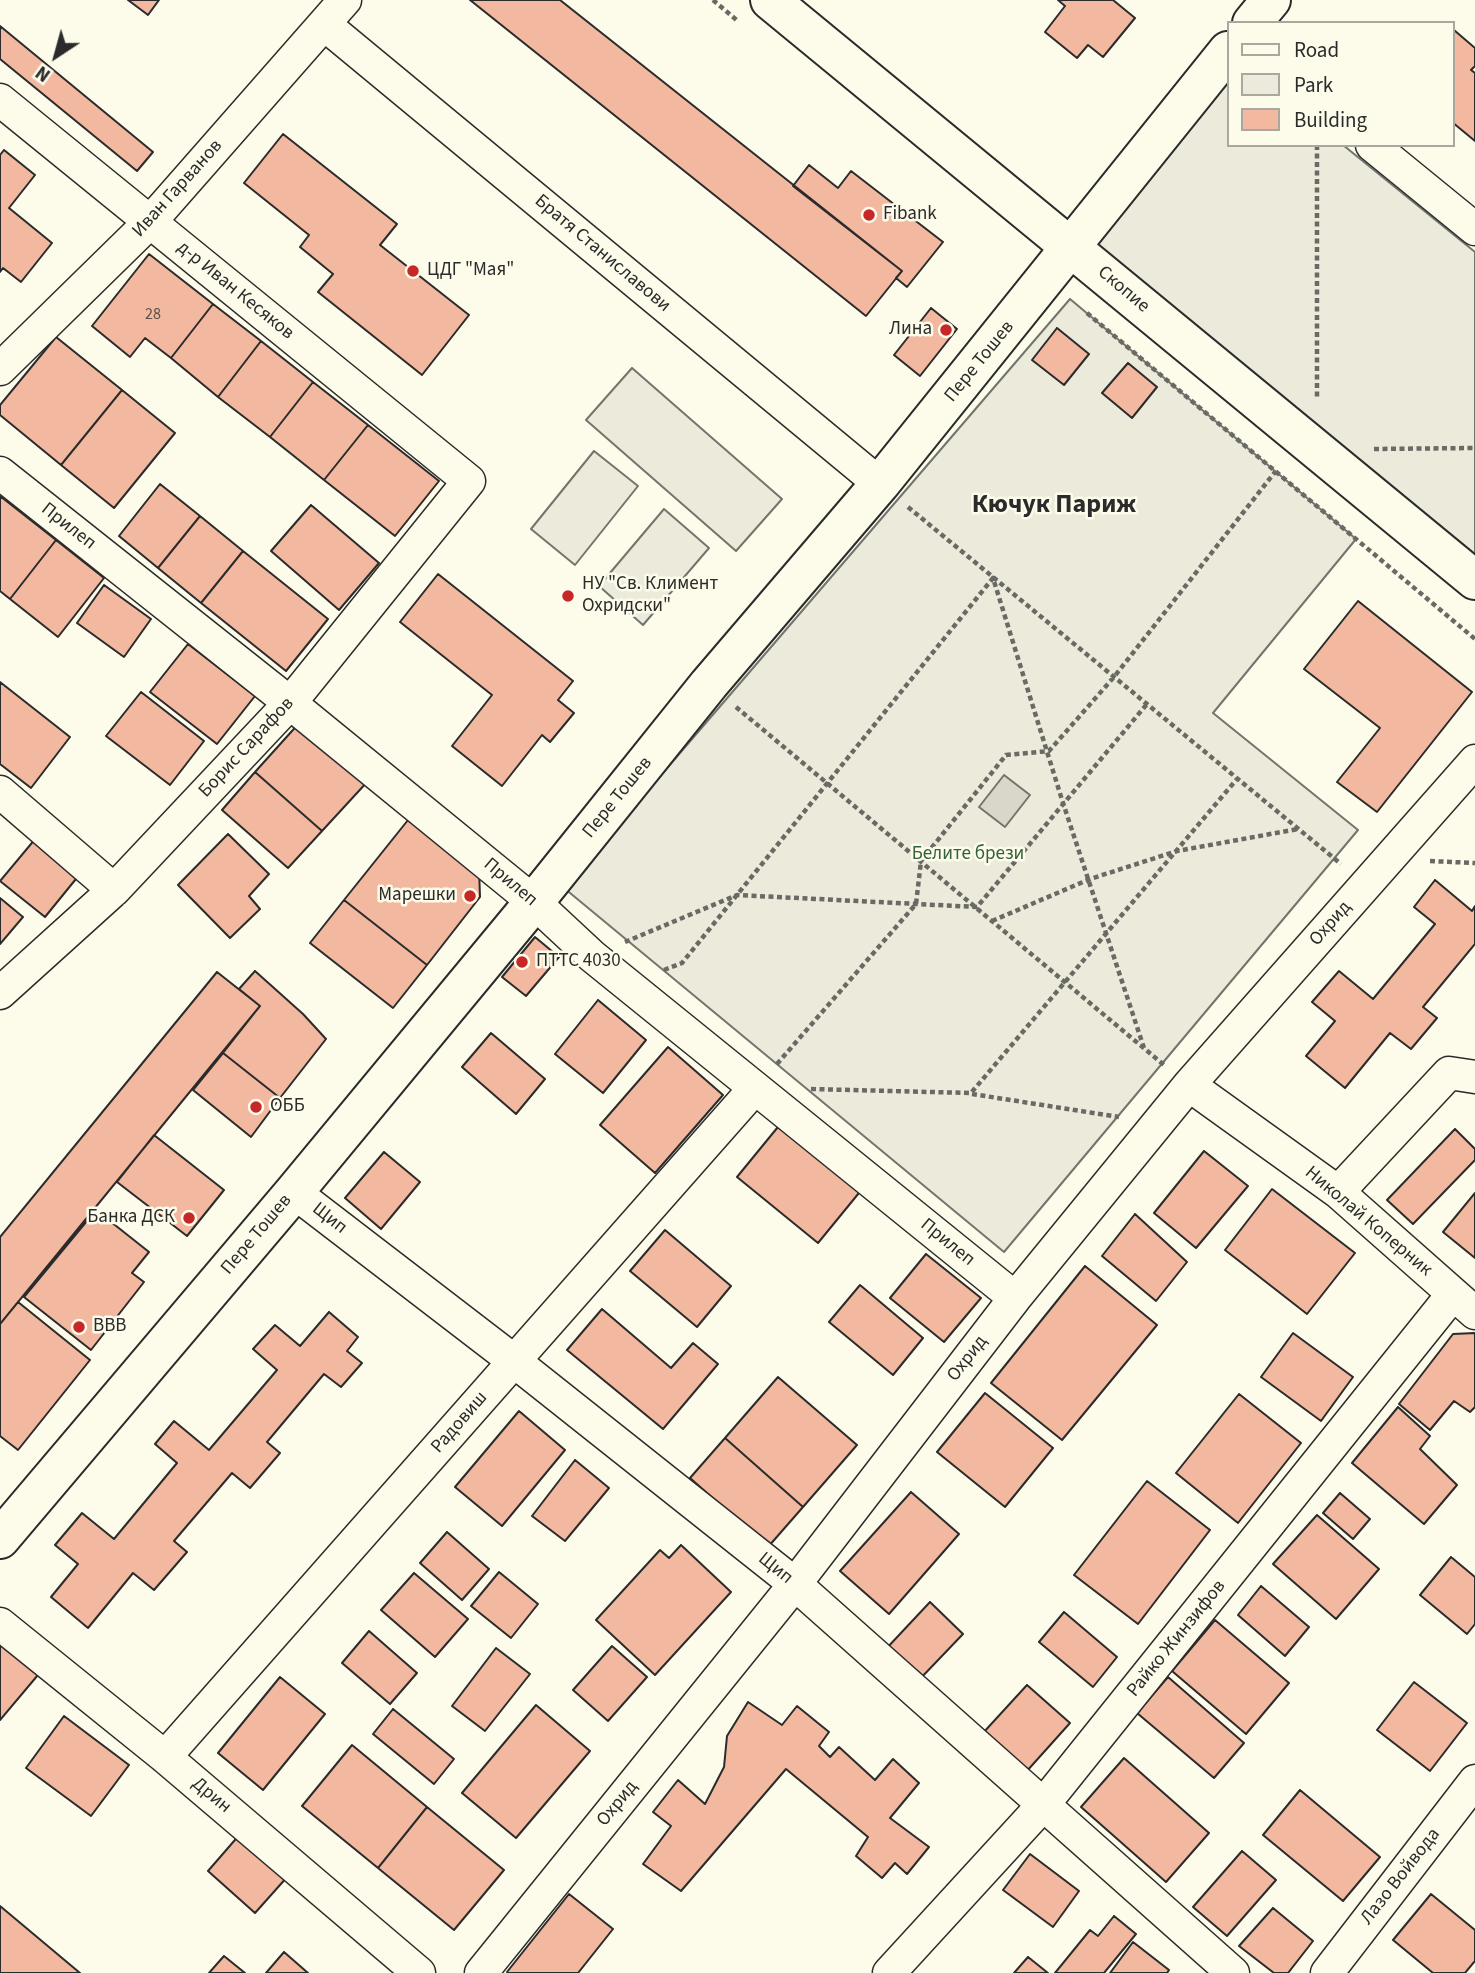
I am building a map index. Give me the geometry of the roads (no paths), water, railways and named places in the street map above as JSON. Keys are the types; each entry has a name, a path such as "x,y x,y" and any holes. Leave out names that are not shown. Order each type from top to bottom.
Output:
{"street":[{"name":"Иван Гарванов","path":"0,369 150,222 345,0"},
{"name":"Скопие","path":"770,0 1475,580"},
{"path":"1254,21 1271,0"},
{"name":"Братя Станиславови","path":"324,24 880,484"},
{"name":"Пере Тошев","path":"0,1539 294,1192 534,902 709,684 880,484 1226,54"},
{"name":"д-р Иван Кесяков","path":"0,100 469,481"},
{"path":"1373,147 1475,229"},
{"name":"Прилеп","path":"0,473 290,703 534,902 592,956 1015,1298"},
{"name":"Борис Сарафов","path":"0,993 114,890 290,703 469,481"},
{"name":"Охрид","path":"481,1973 795,1584 1015,1298 1189,1085 1475,761"},
{"path":"0,792 114,890"},
{"path":"1338,1192 1449,1073 1475,1077"},
{"name":"Николай Коперник","path":"1189,1085 1338,1192 1464,1304"},
{"name":"Радовиш","path":"165,1757 755,1088"},
{"name":"Щип","path":"294,1192 795,1584 1233,1973"},
{"name":"Райко Жинзифов","path":"889,1973 1043,1805 1464,1304"},
{"name":"Дрин","path":"0,1624 165,1757 419,1973"},
{"name":"Лазо Войвода","path":"1327,1973 1475,1781"}],"place":[{"name":"Fibank","path":"869,215"},
{"name":"ЦДГ \"Мая\"","path":"413,271"},
{"name":"Лина","path":"946,330"},
{"name":"НУ \"Св. Климент Охридски\"","path":"568,596"},
{"name":"Марешки","path":"470,896"},
{"name":"ПТТС 4030","path":"522,962"},
{"name":"ОББ","path":"256,1107"},
{"name":"Банка ДСК","path":"189,1218"},
{"name":"BBB","path":"79,1327"}],"district":[{"name":"Кючук Париж","path":"1054,506"}],"park label":[{"name":"Белите брези","path":"968,855"}]}
